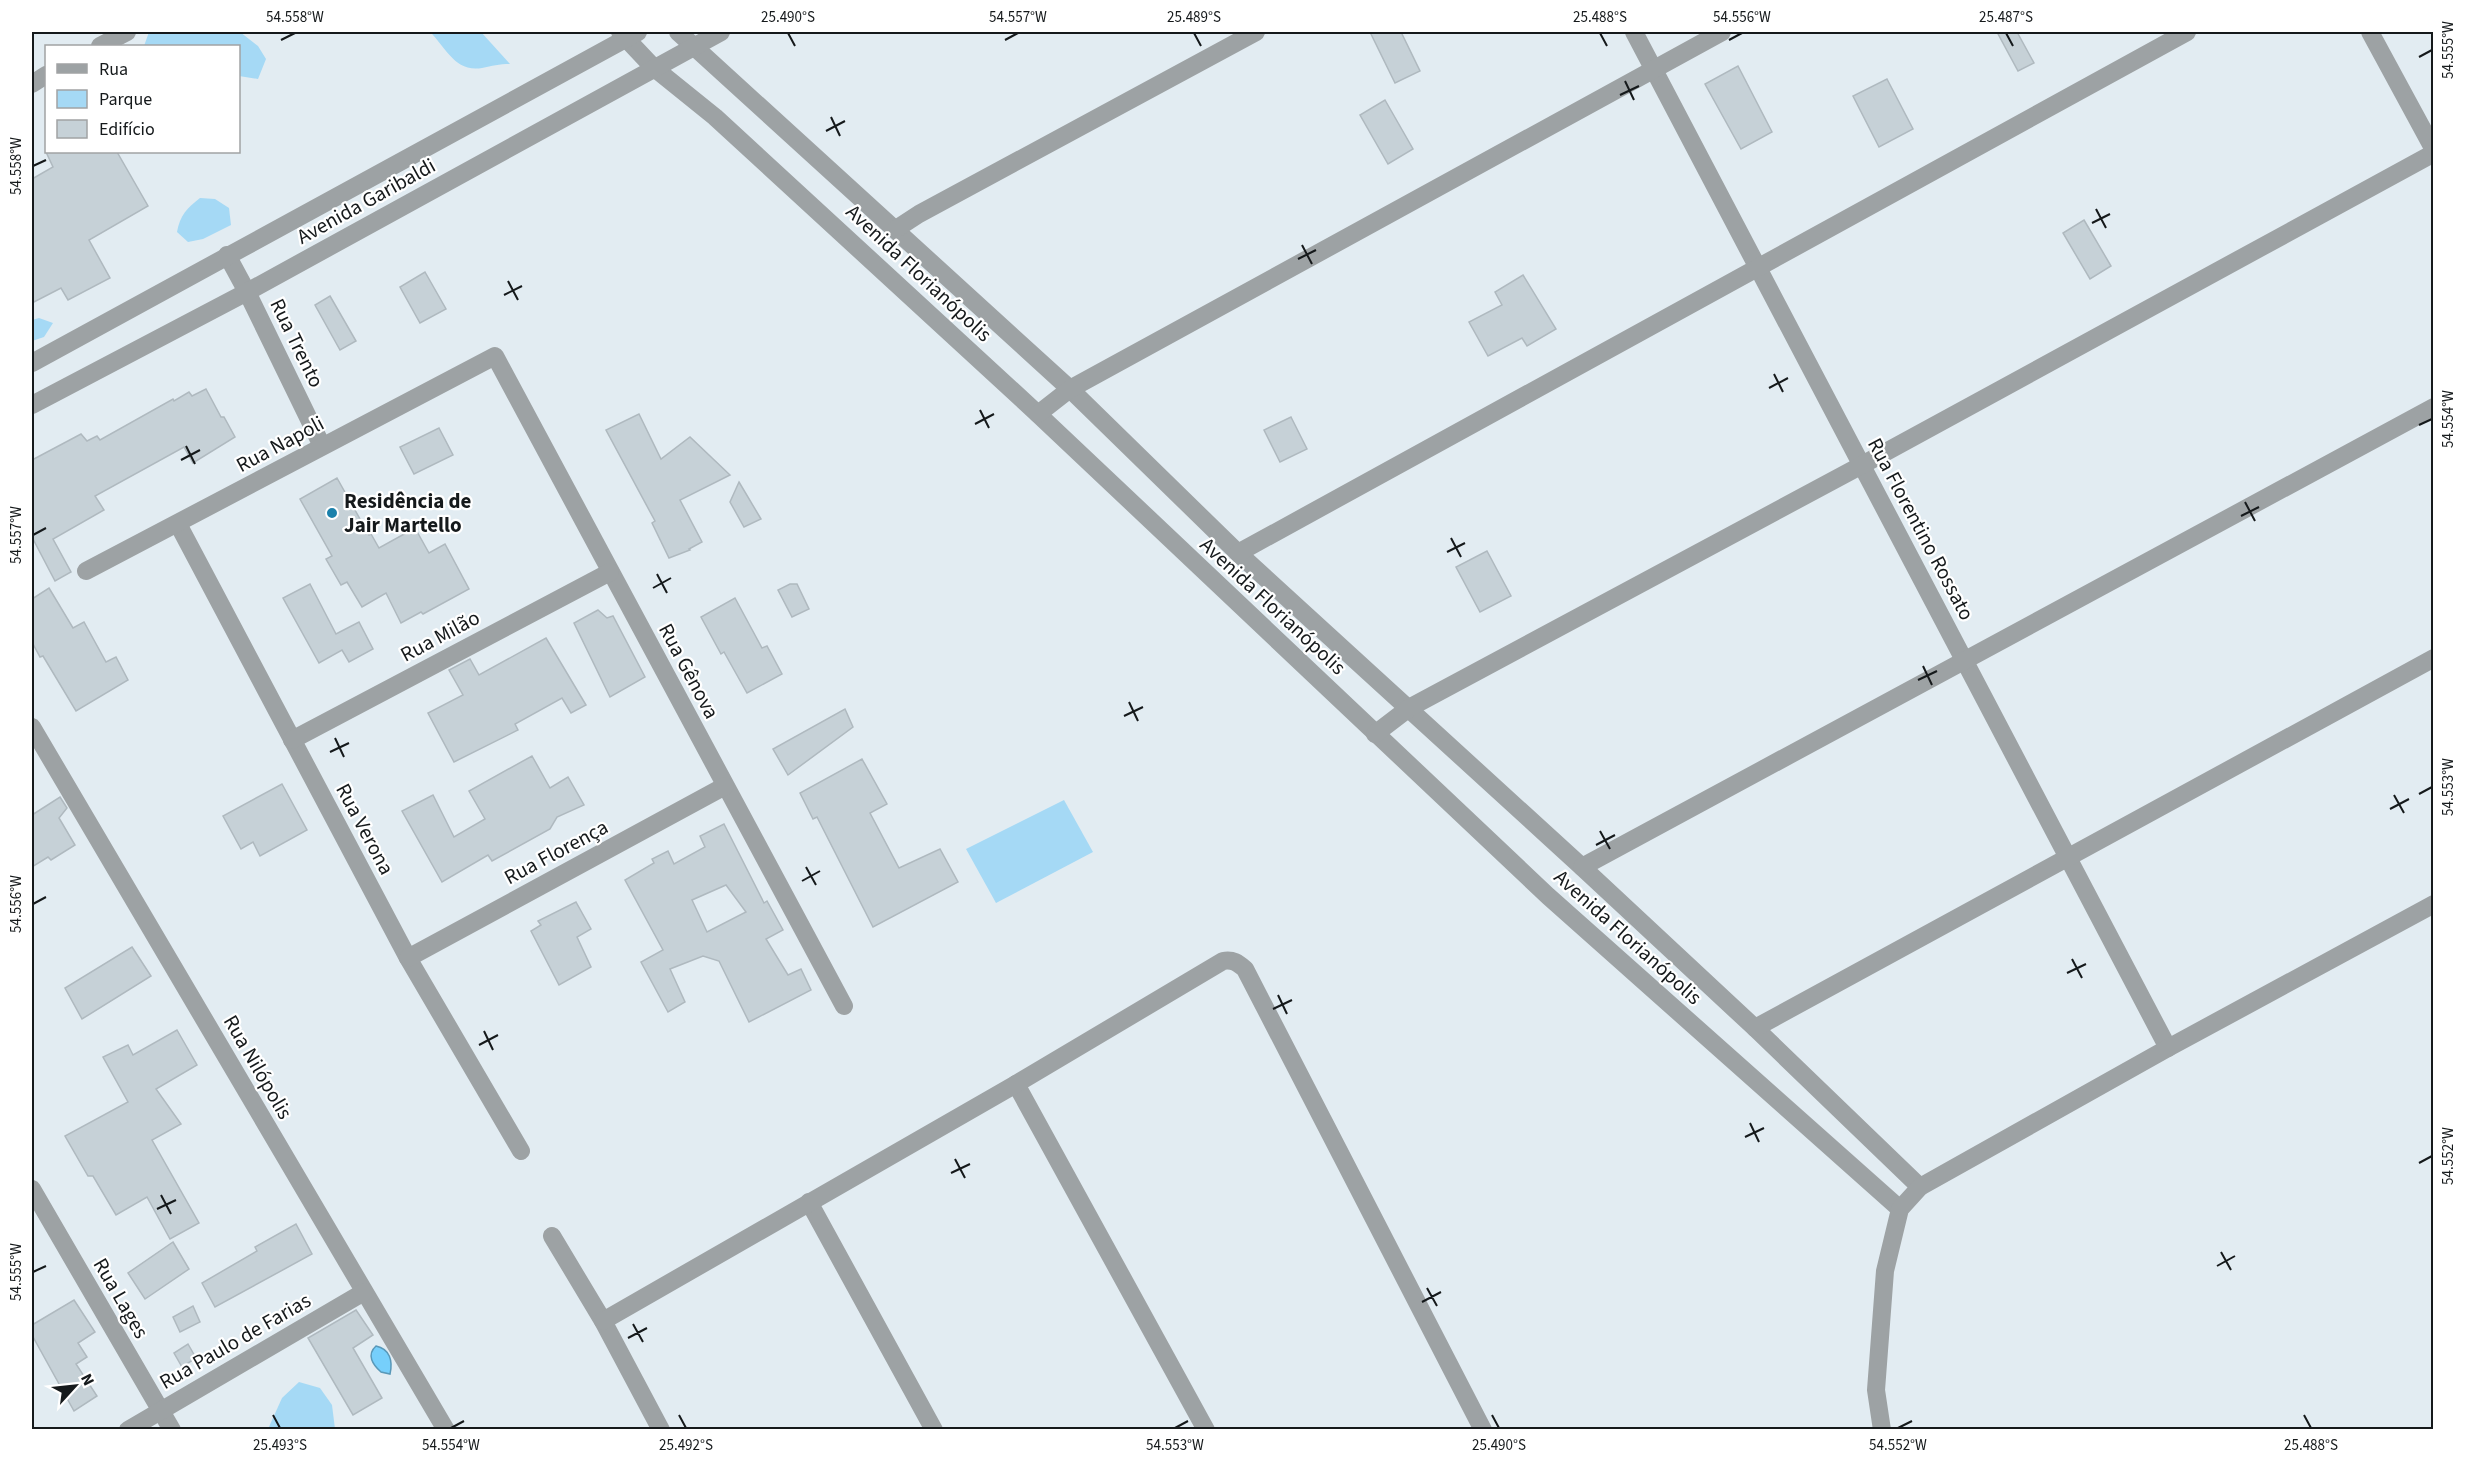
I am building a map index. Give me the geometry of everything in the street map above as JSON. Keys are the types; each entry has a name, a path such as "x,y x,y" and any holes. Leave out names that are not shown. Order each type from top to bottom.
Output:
{"street":[{"path":"99,41 127,32"},
{"name":"Avenida Florianópolis","path":"678,32 1070,389 1238,553 1582,867 1755,1028 1920,1187"},
{"name":"Avenida Garibaldi","path":"32,405 247,292 691,46 721,32"},
{"path":"896,229 919,214 1256,32"},
{"name":"Rua Florentino Rossato","path":"1634,32 2168,1048"},
{"path":"1038,414 1070,389 1722,32"},
{"path":"1238,553 2187,32"},
{"path":"1376,734 1409,708 1862,465 2433,151 2370,32"},
{"name":"Avenida Florianópolis","path":"628,34 653,67 715,117 1038,414 1556,903 1900,1209"},
{"name":"Avenida Garibaldi","path":"32,363 628,34"},
{"path":"32,84 45,76"},
{"name":"Rua Trento","path":"226,255 247,292 322,446"},
{"name":"Rua Napoli","path":"86,571 495,357"},
{"name":"Rua Gênova","path":"495,357 844,1006"},
{"path":"1582,867 2433,407"},
{"name":"Rua Verona","path":"178,524 408,958 521,1151"},
{"name":"Rua Milão","path":"292,740 610,572"},
{"path":"1755,1028 2433,658"},
{"name":"Rua Nilópolis","path":"32,727 446,1430"},
{"name":"Rua Florença","path":"408,958 725,786"},
{"path":"1882,1430 1876,1390 1885,1271 1900,1209 1920,1187 2168,1048 2433,904"},
{"path":"603,1321 1016,1084 1223,961 1238,963 1245,969 1483,1430"},
{"path":"1016,1084 1206,1430"},
{"name":"Rua Lages","path":"32,1189 172,1430"},
{"path":"809,1202 934,1430"},
{"path":"552,1236 603,1321 661,1430"},
{"name":"Rua Paulo de Farias","path":"128,1430 364,1292"}],"green space":[{"path":"149,32 240,32 258,46 266,59 258,79 240,76 240,45 144,45"},
{"path":"430,32 481,32 510,64 482,68 465,66 451,57"},
{"path":"200,198 215,199 229,208 231,225 203,239 188,242 177,232 178,226 185,212"},
{"path":"39,318 53,323 44,337 32,341 32,320"},
{"path":"1064,800 1093,852 996,903 966,849"},
{"path":"299,1382 320,1388 332,1405 335,1429 268,1429 282,1398"}],"shaded area":[{"path":"376,1346 385,1350 389,1356 390,1374 381,1372 373,1363 371,1353"}],"building":[{"path":"1370,32 1401,32 1420,71 1395,83"},
{"path":"1997,32 2017,32 2034,63 2018,71"},
{"path":"1738,66 1772,132 1741,149 1705,84"},
{"path":"1887,79 1913,129 1879,147 1853,96"},
{"path":"1385,100 1413,149 1388,164 1360,115"},
{"path":"46,153 118,153 148,206 89,240 110,278 68,300 61,288 32,303 32,179 53,167"},
{"path":"2084,220 2111,266 2090,279 2063,233"},
{"path":"425,272 446,309 420,323 400,287"},
{"path":"1523,275 1556,329 1527,346 1522,338 1488,356 1469,322 1502,305 1495,292"},
{"path":"330,296 356,341 340,350 315,305"},
{"path":"206,389 235,437 193,463 184,447 95,496 104,510 53,539 71,572 55,581 32,537 32,460 81,434 87,441 97,436 100,440 173,399 174,401 189,392 192,396"},
{"path":"639,414 661,459 690,437 730,475 680,500 702,542 690,550 669,558 652,523 655,521 606,430"},
{"path":"1291,417 1307,449 1280,462 1264,430"},
{"path":"439,428 453,455 414,474 400,447"},
{"path":"337,478 369,535 371,534 379,548 415,528 429,553 445,544 469,589 401,623 386,593 362,607 347,582 341,585 326,559 332,556 300,499"},
{"path":"739,482 761,519 744,527 730,502"},
{"path":"1487,551 1511,596 1480,612 1456,567"},
{"path":"310,584 336,634 359,622 373,649 349,662 342,650 319,663 283,598"},
{"path":"790,584 797,584 809,609 792,617 778,590"},
{"path":"49,588 73,628 84,622 106,662 116,657 128,680 76,711 32,642 32,599"},
{"path":"735,598 762,648 767,646 782,674 747,693 724,652 721,654 701,617"},
{"path":"598,610 607,618 613,616 645,677 610,697 574,623"},
{"path":"546,638 586,705 571,713 562,698 515,724 518,730 454,762 428,713 463,695 449,670 470,659 479,675"},
{"path":"845,709 853,727 788,775 773,749"},
{"path":"532,756 550,788 568,777 584,805 557,817 550,829 492,861 488,855 442,882 402,811 433,795 454,837 485,819 469,791"},
{"path":"862,759 887,804 870,813 899,868 940,849 958,882 873,927 817,817 813,819 800,793"},
{"path":"282,784 307,830 260,856 253,842 241,849 223,816"},
{"path":"60,797 67,808 59,818 75,845 51,860 48,857 32,867 32,815"},
{"path":"724,824 764,903 767,901 783,930 766,939 788,975 801,969 811,990 749,1022 719,961 703,956 670,969 685,1002 668,1012 641,962 663,950 625,880 654,863 652,859 668,851 674,864 705,847 700,836","holes":["726,885 746,912 707,932 692,900"]},
{"path":"576,902 591,929 577,937 591,967 559,985 531,931 541,925 538,921"},
{"path":"132,947 151,976 82,1019 65,988"},
{"path":"177,1030 197,1065 156,1089 181,1124 152,1140 199,1223 170,1239 147,1197 116,1215 93,1176 88,1176 65,1136 128,1102 103,1057 128,1045 133,1055"},
{"path":"296,1224 312,1254 215,1307 202,1283 257,1251 255,1247"},
{"path":"173,1242 189,1269 145,1299 128,1273"},
{"path":"74,1300 95,1332 78,1343 87,1357 76,1364 97,1396 74,1411 32,1335 32,1325"},
{"path":"193,1306 200,1322 180,1332 173,1317"},
{"path":"356,1310 373,1335 353,1348 382,1398 353,1415 308,1338"},
{"path":"188,1344 196,1358 182,1367 174,1353"}],"place":[{"name":"Residência de Jair Martello","path":"332,513"}]}
